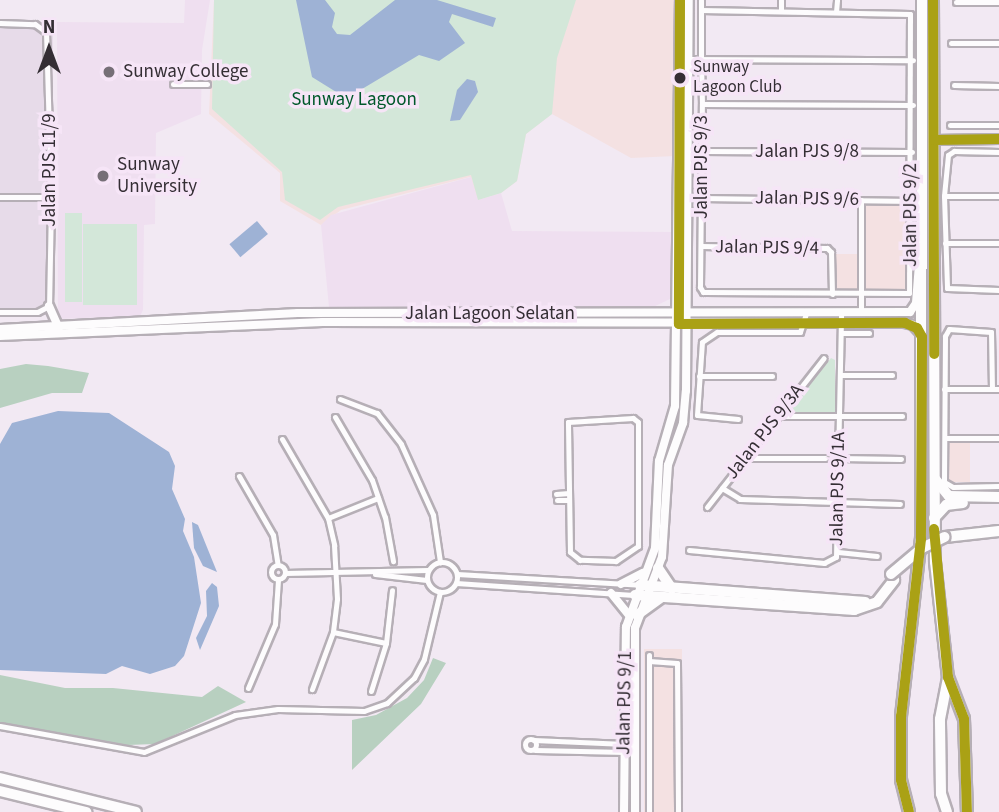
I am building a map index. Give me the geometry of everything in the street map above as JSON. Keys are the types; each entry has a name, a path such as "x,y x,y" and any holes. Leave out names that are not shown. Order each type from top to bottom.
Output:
{"highway":[{"path":"909,812 901,780 901,716 921,539 922,0"},
{"path":"933,0 933,475 934,518 948,677 940,719 941,794 947,812"},
{"path":"933,475 949,496 999,497"},
{"path":"934,518 952,503 999,503"},
{"path":"643,591 859,603 874,596 922,548 946,540 998,536"},
{"path":"653,568 668,593"},
{"path":"633,615 668,593"},
{"path":"948,677 964,719 967,812"},
{"path":"0,778 136,812"},
{"path":"0,791 86,812"}],"main road":[{"path":"653,568 660,454 675,405 678,343 683,324 680,0"},
{"path":"662,313 673,308 683,297 689,0"},
{"path":"934,140 999,139"},
{"name":"Jalan Lagoon Selatan","path":"0,336 298,313 861,313 913,310 922,245"},
{"path":"683,297 706,313"},
{"path":"49,306 59,328"},
{"name":"Jalan Lagoon Selatan","path":"0,329 307,322 805,323 841,328 910,324 922,337"},
{"path":"688,340 710,323"},
{"path":"662,324 678,343"},
{"path":"621,584 653,568 665,547 668,465 683,423 688,340 683,324"},
{"name":"Jalan PJS 9/1","path":"624,812 624,748 633,615 653,568"},
{"path":"611,593 633,615"},
{"name":"Jalan PJS 9/1","path":"633,615 635,812"}],"street":[{"name":"Jalan PJS 9/3","path":"701,0 703,292"},
{"path":"781,0 781,11"},
{"path":"701,10 836,12 837,0"},
{"path":"956,2 999,2"},
{"name":"Jalan PJS 9/2","path":"703,292 906,295 911,289 913,60 910,13 836,12"},
{"name":"Jalan PJS 11/9","path":"0,23 34,24 46,32 51,197 49,306"},
{"path":"951,43 999,43"},
{"path":"689,59 913,60"},
{"path":"173,84 207,84"},
{"path":"954,85 999,86"},
{"path":"702,104 913,105"},
{"path":"950,125 999,125"},
{"name":"Jalan PJS 9/8","path":"702,151 912,152"},
{"path":"999,152 954,151 947,155 944,196 947,288 999,290"},
{"path":"944,196 999,196"},
{"path":"0,197 51,197"},
{"name":"Jalan PJS 9/6","path":"702,198 912,201"},
{"path":"861,200 861,313"},
{"path":"945,243 998,243"},
{"name":"Jalan PJS 9/4","path":"701,246 827,248 831,252 832,294"},
{"path":"0,312 37,312 49,306"},
{"path":"738,419 697,415 700,345 712,333 795,333 805,323 806,313"},
{"name":"Jalan PJS 9/1A","path":"689,550 824,563 833,561 838,551 840,501 841,313"},
{"path":"841,328 869,333"},
{"path":"944,389 995,389 991,332 954,328 945,336 944,389 945,438 944,482 953,487 999,486"},
{"name":"Jalan PJS 9/3A","path":"708,507 824,358"},
{"path":"840,375 892,375"},
{"path":"699,376 772,376"},
{"path":"340,399 377,413 401,444 433,514 440,562"},
{"path":"777,416 902,416"},
{"path":"335,417 378,498 393,561"},
{"path":"596,418 638,422 638,546 616,561 580,560 570,552 569,497 568,422 596,418"},
{"path":"945,438 999,438"},
{"path":"282,439 328,518 338,573 333,632 312,689"},
{"path":"745,458 825,458"},
{"path":"840,458 901,458"},
{"path":"239,475 273,535 278,565 285,573"},
{"path":"722,488 740,499 900,504"},
{"path":"557,497 569,497"},
{"path":"328,518 378,498"},
{"path":"838,551 877,556"},
{"path":"375,574 428,570 440,562"},
{"path":"440,562 452,566 457,574 456,583"},
{"path":"278,565 271,573 278,580"},
{"path":"427,580 428,570"},
{"path":"248,688 275,624 278,580 285,573 375,574 427,580 440,592"},
{"path":"457,574 621,584 643,591"},
{"path":"0,726 144,752 235,715 278,709 364,711 387,703 414,678 424,659 440,592 456,583 611,593 643,591"},
{"path":"372,691 386,643 392,590"},
{"path":"333,632 386,643"},
{"path":"649,812 649,658 677,663 678,812"},
{"path":"624,748 534,740 535,750 635,748"},
{"path":"635,789 649,789"}],"shaded area":[{"path":"185,0 210,0 202,50 201,114 156,133 155,224 144,225 143,310 140,316 58,319 57,22 184,23"},
{"name":"Sunway Lagoon","path":"214,0 675,0 675,156 631,158 552,114 526,134 517,181 501,193 478,200 470,177 341,210 321,225 280,201 280,173 209,114"},
{"path":"0,22 53,22 53,315 0,315"},
{"path":"471,177 478,200 501,193 512,231 673,232 674,291 670,299 651,308 329,307 321,225 331,215"},
{"path":"864,201 915,202 913,291 835,290 834,254 865,254"},
{"path":"947,440 970,440 970,482 947,482"},
{"path":"644,649 682,649 682,812 644,812"}],"green space":[{"name":"Sunway Lagoon","path":"214,0 576,0 557,58 552,114 526,134 517,181 501,193 478,200 471,175 338,207 320,220 285,200 282,172 212,109"},
{"path":"65,213 82,213 82,302 65,302"},
{"path":"83,224 137,224 137,305 83,305"},
{"path":"831,358 835,360 835,413 785,413"},
{"path":"26,364 89,373 82,393 52,393 0,408 0,369"},
{"path":"433,658 446,663 421,704 352,770 352,720 376,715 407,698 424,680"},
{"path":"0,675 65,688 113,688 202,697 218,686 246,702 155,744 128,745 0,722"}],"water":[{"path":"296,0 325,0 335,13 332,27 337,34 350,35 395,0 437,0 496,18 493,27 452,14 449,22 465,43 439,61 419,55 352,95 341,95 312,77"},
{"path":"467,79 475,81 478,92 460,120 450,121 457,90"},
{"path":"257,221 268,234 240,257 229,244"},
{"path":"58,411 109,413 169,452 175,466 172,489 185,519 183,531 194,557 201,603 184,656 175,666 150,674 122,666 106,674 0,670 0,444 12,423"},
{"path":"192,522 198,525 217,572 203,566 194,548"},
{"path":"212,583 217,587 219,606 200,650 196,638 207,616 206,591"}],"transit line":[{"path":"680,0 679,324 905,323 917,328 922,337 921,539 901,716 901,780 909,812"},
{"path":"933,0 934,354"},
{"path":"934,140 999,139"},
{"path":"934,529 948,677 964,719 967,812"}],"place":[{"name":"Sunway College","path":"109,72"},
{"name":"Sunway Lagoon Club","path":"680,78"},
{"name":"Sunway University","path":"103,176"}]}
